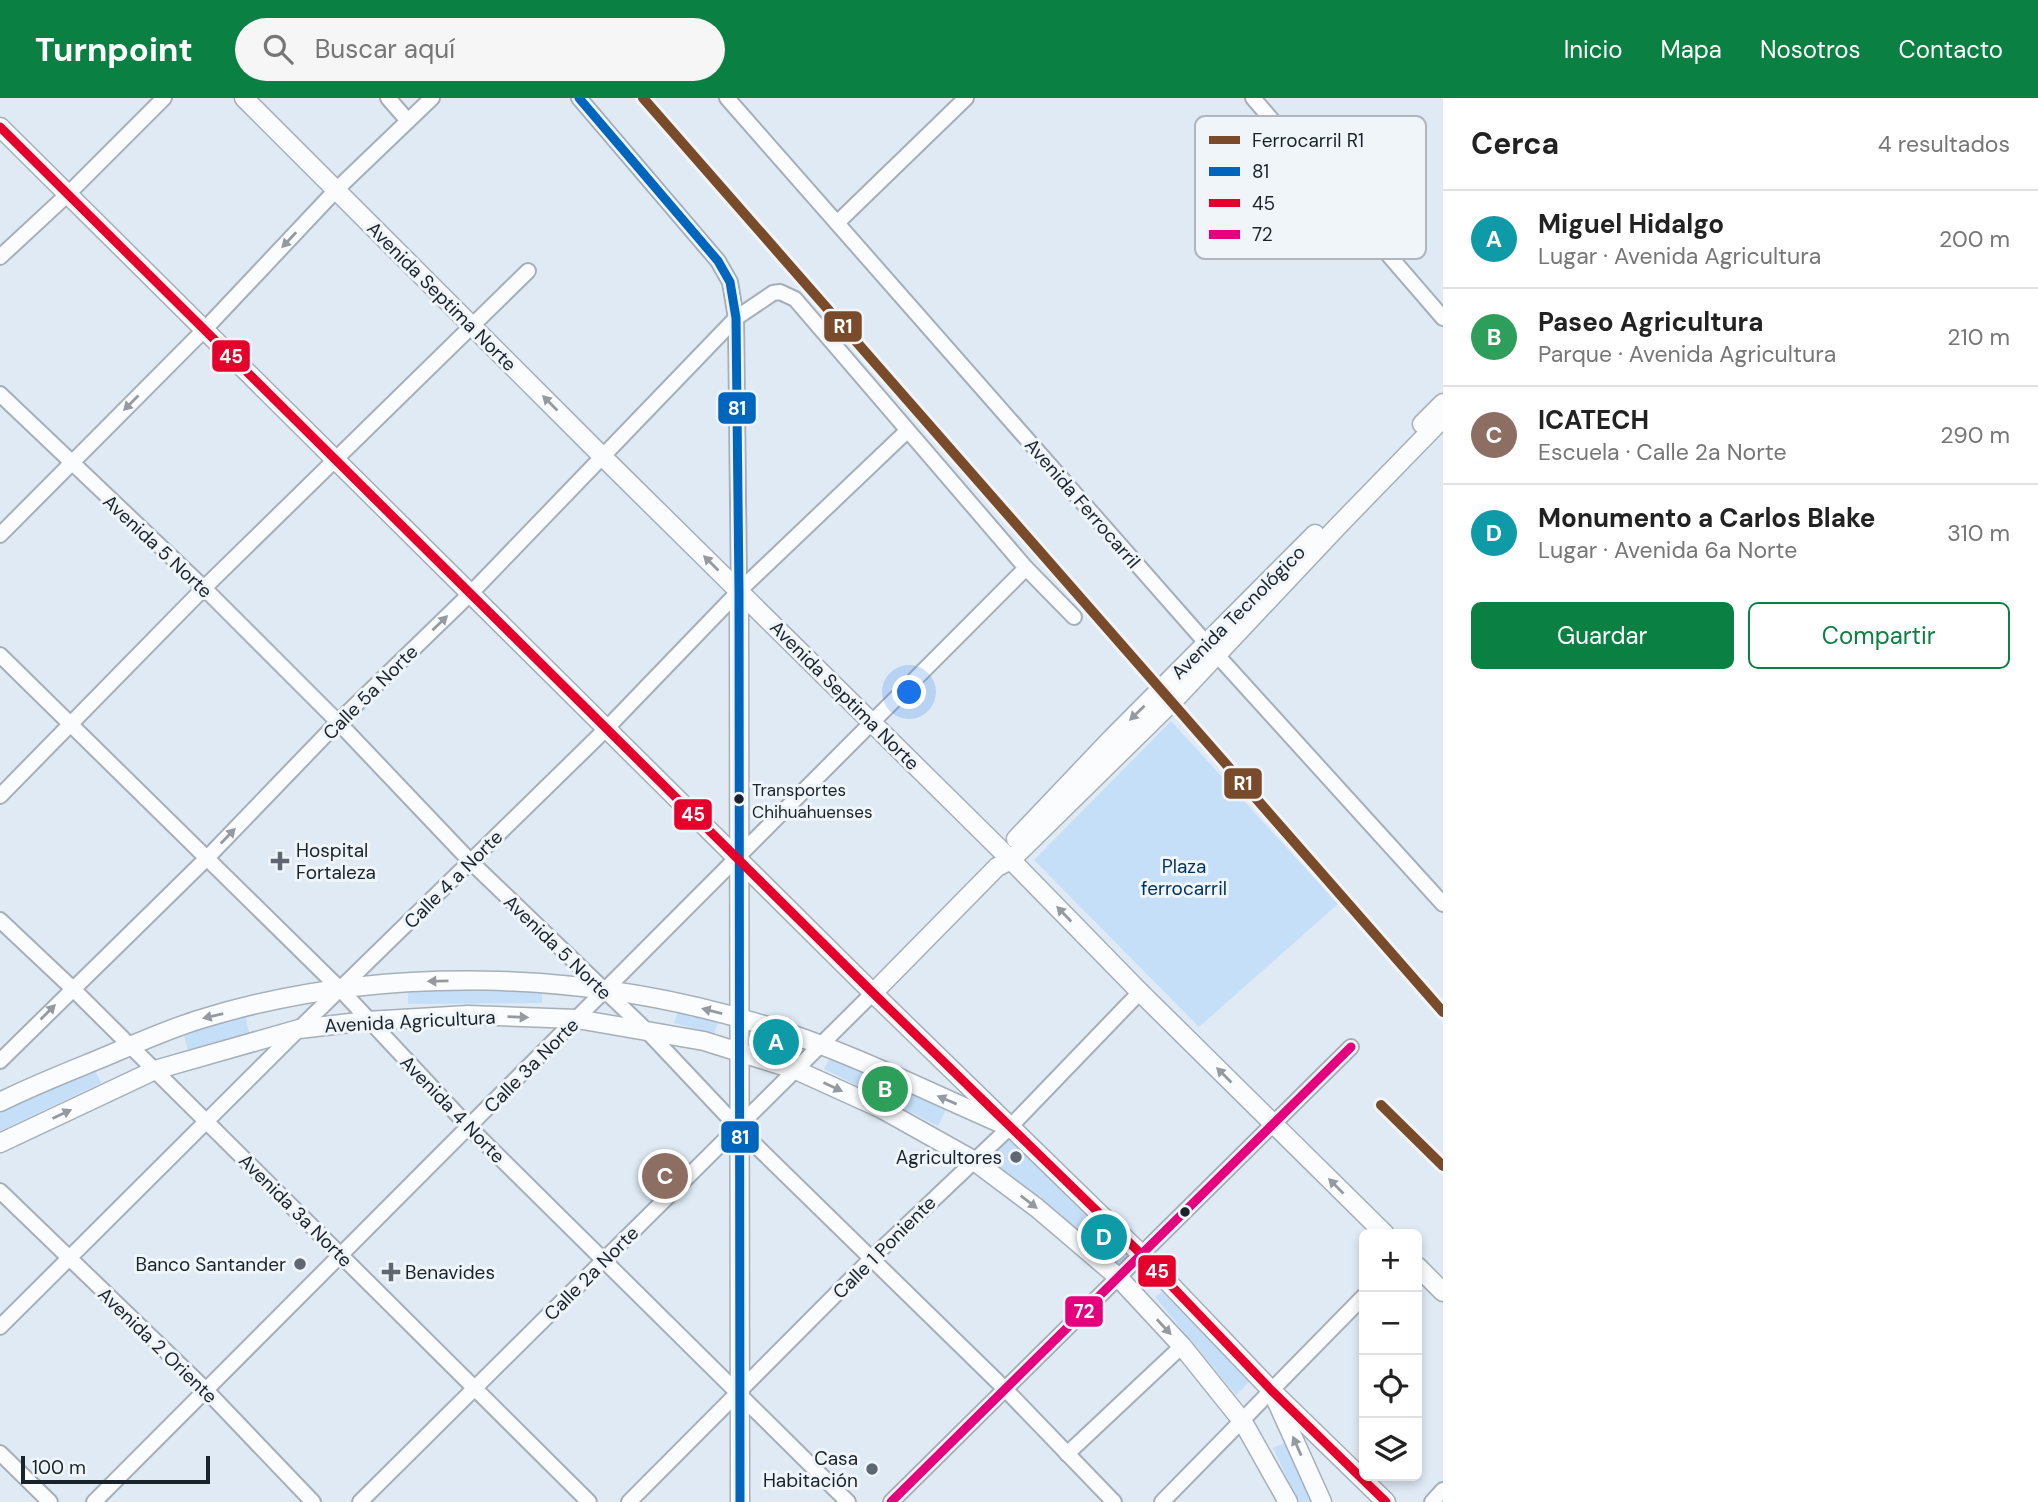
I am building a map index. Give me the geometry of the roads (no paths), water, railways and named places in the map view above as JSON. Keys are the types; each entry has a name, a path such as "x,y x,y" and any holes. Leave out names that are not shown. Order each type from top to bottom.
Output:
{"main road":[{"name":"Avenida Septima Norte","path":"244,98 873,722 1005,859 1380,1229"},
{"path":"0,127 472,592 873,993 1141,1254 1272,1391 1386,1502"},
{"name":"Avenida Tecnológico","path":"1212,650 1443,403"},
{"name":"Avenida Tecnológico","path":"1005,859 1443,418"},
{"path":"739,591 740,1502"},
{"name":"Calle 2a Norte","path":"873,993 1005,859"},
{"name":"Avenida Agricultura","path":"0,1102 129,1044 200,1019 291,997 387,983 485,980 604,991 677,1003 739,1018 821,1045 1010,1127"},
{"name":"Avenida Agricultura","path":"0,1143 155,1070 299,1029 367,1021 468,1015 577,1019 704,1041 796,1070 882,1109 973,1160 1068,1233 1118,1277 1182,1346 1243,1422 1288,1502"},
{"path":"1422,1271 1443,1292"},
{"path":"1272,1391 1322,1502"}],"street":[{"path":"0,257 68,194 164,98"},
{"path":"388,98 408,121"},
{"path":"0,535 205,329 336,190 432,98"},
{"path":"579,98 718,261 730,282 736,318 739,591"},
{"name":"Avenida Ferrocarril","path":"727,98 1212,650 1443,904"},
{"path":"837,223 966,98"},
{"path":"1254,98 1269,116"},
{"path":"1392,259 1443,318"},
{"path":"0,796 204,588 528,271"},
{"name":"Calle 5a Norte","path":"0,1061 206,859 338,722 472,592 736,318 773,293 780,292 795,299 1026,568 1074,617"},
{"name":"Avenida 5 Norte","path":"0,394 204,588 338,722 471,862 646,1030 739,1128 1005,1389 1114,1502"},
{"name":"Calle 4 a Norte","path":"0,1327 607,728 739,591 907,431"},
{"name":"Calle 3a Norte","path":"94,1502 1026,568"},
{"name":"Avenida 4 Norte","path":"0,655 341,990 367,1021 469,1127 848,1502"},
{"name":"Avenida 3a Norte","path":"0,920 129,1044 589,1502"},
{"name":"Calle 1 Poniente","path":"629,1502 872,1258 1010,1127 1140,992"},
{"name":"Calle 2a Norte","path":"360,1502 873,993"},
{"path":"891,1502 1351,1047"},
{"name":"Avenida 2 Oriente","path":"0,1191 205,1389 313,1502"},
{"path":"1162,1502 1359,1301"},
{"path":"1067,1454 1182,1346"},
{"path":"0,1452 50,1502"},
{"path":"1432,1502 1443,1490"}],"rail line":[{"name":"R1","path":"643,98 1443,1012"},
{"name":"R1","path":"1381,1105 1443,1166"}],"place":[{"name":"Transportes Chihuahuenses","path":"739,799"},
{"name":"Hospital Fortaleza","path":"280,861"},
{"name":"Miguel Hidalgo","path":"776,1042"},
{"name":"Paseo Agricultura","path":"885,1089"},
{"name":"Agricultores","path":"1016,1157"},
{"name":"ICATECH","path":"665,1176"},
{"name":"Monumento a Carlos Blake","path":"1104,1237"},
{"name":"Banco Santander","path":"300,1264"},
{"name":"Benavides","path":"391,1272"},
{"name":"Casa Habitación","path":"872,1469"}],"park label":[{"name":"Plaza ferrocarril","path":"1184,877"}]}
